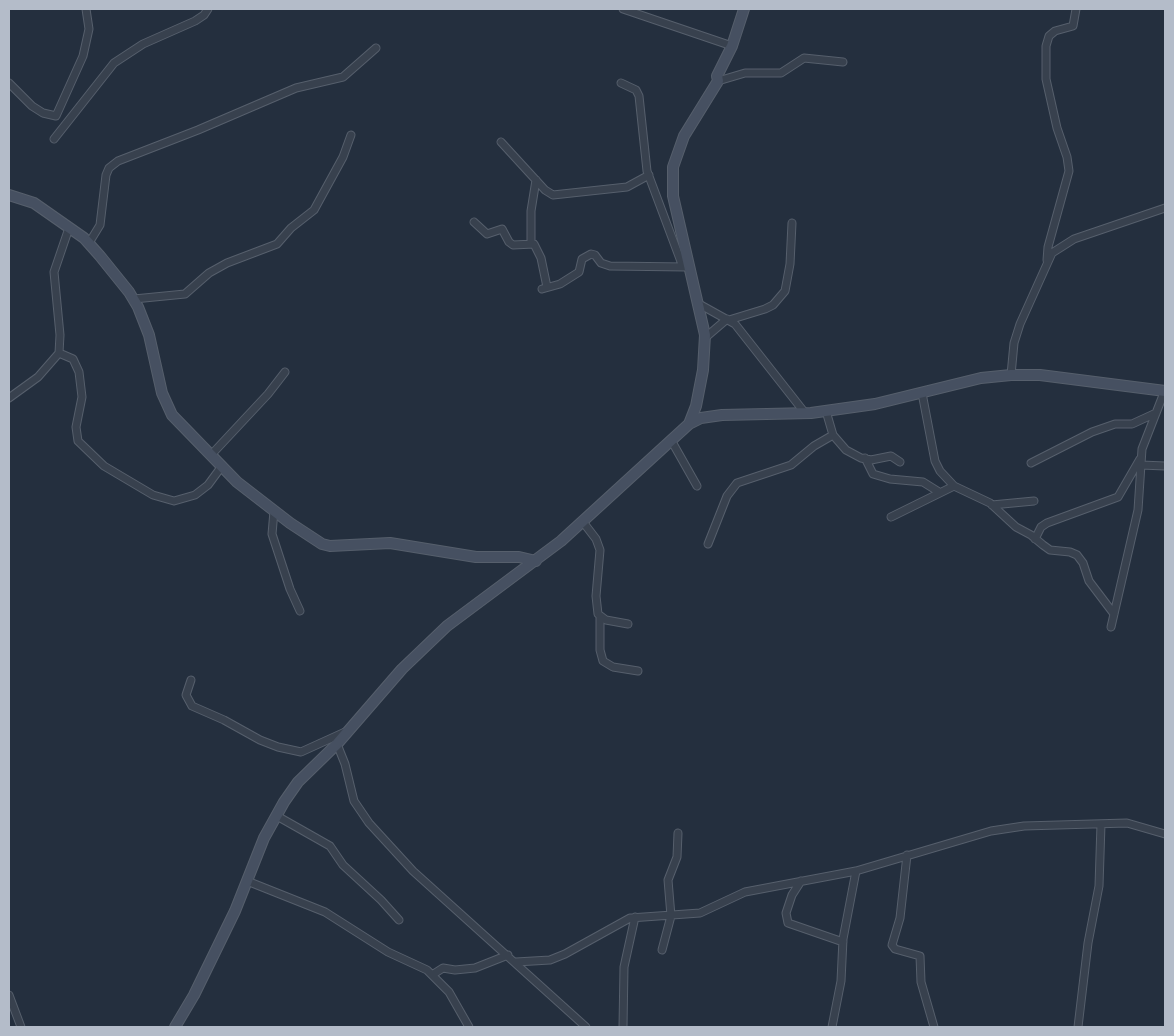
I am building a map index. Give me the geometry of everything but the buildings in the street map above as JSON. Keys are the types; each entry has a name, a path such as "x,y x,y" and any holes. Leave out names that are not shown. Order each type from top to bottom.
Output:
{"street":[{"path":"9,83 32,106 44,113 56,116 86,47 88,29 86,9"},
{"path":"54,139 114,63 143,44 195,21 204,15 208,9"},
{"path":"623,9 732,46"},
{"path":"686,267 673,196 673,167 684,136 718,81 717,76 732,46 744,9"},
{"path":"1011,375 1014,343 1047,260 1048,247 1069,171 1046,79 1046,46 1049,36 1055,31 1073,26 1076,9"},
{"path":"89,243 100,225 106,175 109,168 118,161 205,128 296,88 343,77 376,48"},
{"path":"718,81 745,73 781,73 804,58 844,62"},
{"path":"621,83 636,90 639,96 649,175 686,267 699,304 706,337 706,351 699,388 689,424"},
{"path":"134,300 185,294 209,274 227,263 277,244 291,228 314,210 343,157 351,135"},
{"path":"501,142 545,190 553,195 561,196 611,187 626,188 649,175"},
{"path":"531,243 531,211 536,180"},
{"path":"9,195 34,204 89,243 134,300 149,335 165,401 178,421 250,494 274,511 322,544 330,546 390,543 476,557 519,556 536,561"},
{"path":"1047,260 1061,245 1074,239 1165,208"},
{"path":"474,222 488,234 502,229 509,242 513,244 531,243 537,248 541,258 545,288 560,284 579,272 582,259 591,254 595,254 601,263 610,266 686,267"},
{"path":"706,337 728,319 773,305 785,291 790,264 792,223"},
{"path":"9,398 38,377 58,353 60,335 54,272 69,228"},
{"path":"699,304 728,319 746,337 805,413"},
{"path":"58,353 74,359 79,372 82,397 76,427 78,441 104,466 153,495 174,501 196,495 222,466"},
{"path":"211,455 242,419 268,394 285,372"},
{"path":"175,1027 194,995 247,881 264,838 298,782 350,730 402,669 447,626 536,561 583,522 689,424 701,418 722,414 805,413 875,404 981,378 1011,375 1040,375 1165,390 1141,456 1118,496 1048,523 1042,527 1035,539"},
{"path":"922,393 935,461 940,471 954,486 992,505 1018,528 1050,550 1070,552 1077,555 1083,563 1089,581 1114,614"},
{"path":"826,411 833,435 846,450 865,458 891,456 900,462"},
{"path":"1031,463 1092,432 1115,424 1132,424 1156,413"},
{"path":"708,544 727,496 737,484 791,464 814,446 833,435"},
{"path":"671,440 697,486"},
{"path":"1111,627 1138,510 1141,456"},
{"path":"865,458 873,474 890,479 923,482 939,492"},
{"path":"1141,465 1165,466"},
{"path":"890,517 954,486"},
{"path":"992,505 1034,502"},
{"path":"274,511 272,534 290,589 300,610"},
{"path":"583,522 596,539 600,550 596,596 600,617 600,650 603,662 613,667 638,672"},
{"path":"600,617 628,624"},
{"path":"191,680 186,695 192,706 278,747 301,752 350,730"},
{"path":"337,744 345,764 354,801 369,823 413,871 516,962 556,1002 586,1027"},
{"path":"277,816 330,846 343,865 381,900 399,920"},
{"path":"516,962 542,961 565,954 618,923 635,916 671,916 700,913 735,895 856,871 1009,827 1127,823 1165,834"},
{"path":"1078,1027 1088,944 1099,886 1101,824"},
{"path":"662,950 671,916 668,880 677,857 678,833"},
{"path":"907,855 900,918 892,945 895,949 920,956 921,982 934,1027"},
{"path":"832,1027 841,981 843,942 856,871"},
{"path":"247,881 325,912 388,952 432,975 449,992 469,1027"},
{"path":"801,881 792,895 786,913 788,922 843,942"},
{"path":"623,1027 624,968 635,916"},
{"path":"432,975 443,968 455,970 475,968 508,956"},
{"path":"9,995 21,1027"}]}
